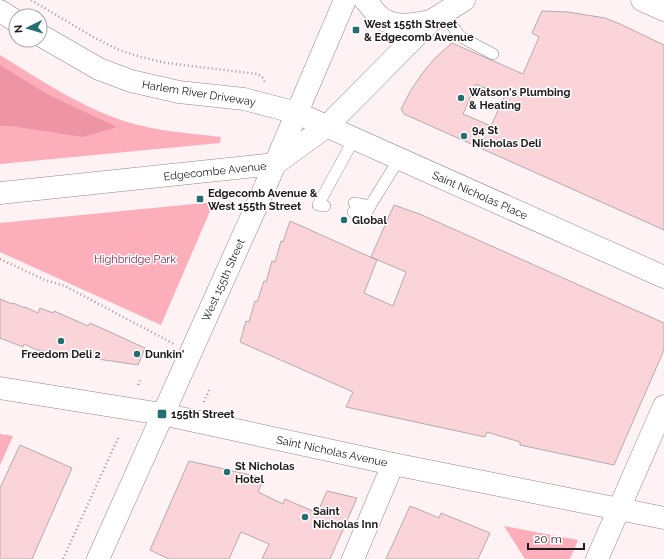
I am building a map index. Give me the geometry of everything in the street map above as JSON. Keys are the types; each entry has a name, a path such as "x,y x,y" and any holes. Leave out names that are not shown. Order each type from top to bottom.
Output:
{"street":[{"name":"West 155th Street","path":"98,559 275,164 345,0"},
{"path":"365,0 380,17 396,24 409,25 437,17"},
{"name":"Edgecombe Avenue","path":"0,194 275,164 327,126 437,17 464,0"},
{"path":"642,0 664,10"},
{"name":"Harlem River Driveway","path":"48,40 99,69 132,81 180,92 244,99 296,113"},
{"name":"Saint Nicholas Place","path":"296,113 664,276"},
{"name":"Saint Nicholas Avenue","path":"0,388 162,414 393,464 664,518"},
{"path":"597,559 664,406"},
{"path":"352,559 393,464"}],"lane":[{"path":"437,17 462,37 493,54"},
{"path":"324,200 354,139"},
{"path":"354,207 370,206 399,159"}],"path":[{"path":"31,0 95,38 118,50 141,58 166,63 261,75 265,82 266,104"},
{"path":"0,260 45,280 65,286 190,353"},
{"path":"138,385 141,378"},
{"path":"204,402 210,388"},
{"path":"63,559 118,436"}],"green space":[{"path":"0,55 59,91 105,114 145,127 221,137 220,143 0,164"},
{"name":"Highbridge Park","path":"214,202 161,325 0,252 0,223"},
{"path":"0,434 13,436 0,465"},
{"path":"504,526 578,540 570,559 525,559"}],"shaded area":[{"path":"0,65 47,94 117,127 83,137 11,126 0,126"}],"building":[{"path":"542,11 568,12 605,18 664,45 664,230 404,114 401,109 411,90 435,58 452,43 523,74 539,37 532,33","holes":["476,84 504,97 491,126 463,114"]},
{"path":"394,205 422,215 664,323 664,350 614,465 520,445 520,442 487,432 485,437 346,407 353,392 240,342 246,321 249,322 255,301 257,302 264,281 266,282 272,261 275,262 281,241 283,242 290,221 377,260 364,293 393,306 406,272 371,257"},
{"path":"0,299 38,313 40,308 53,313 54,311 88,326 90,323 145,348 138,365 37,350 24,344 23,347 0,338"},
{"path":"20,445 72,468 32,559 0,559 0,488"},
{"path":"189,461 264,478 258,492 283,504 285,499 317,513 327,491 357,498 330,559 262,559 269,544 241,532 229,559 169,559 150,550"},
{"path":"410,506 439,518 441,513 490,533 478,559 386,559"}],"place":[{"name":"West 155th Street & Edgecomb Avenue","path":"356,30"},
{"name":"Watson's Plumbing & Heating","path":"461,98"},
{"name":"94 St Nicholas Deli","path":"464,136"},
{"name":"Edgecomb Avenue & West 155th Street","path":"200,199"},
{"name":"Global","path":"344,220"},
{"name":"Freedom Deli 2","path":"61,341"},
{"name":"Dunkin'","path":"137,354"},
{"name":"155th Street","path":"162,414"},
{"name":"St Nicholas Hotel","path":"227,472"},
{"name":"Saint Nicholas Inn","path":"305,517"}]}
